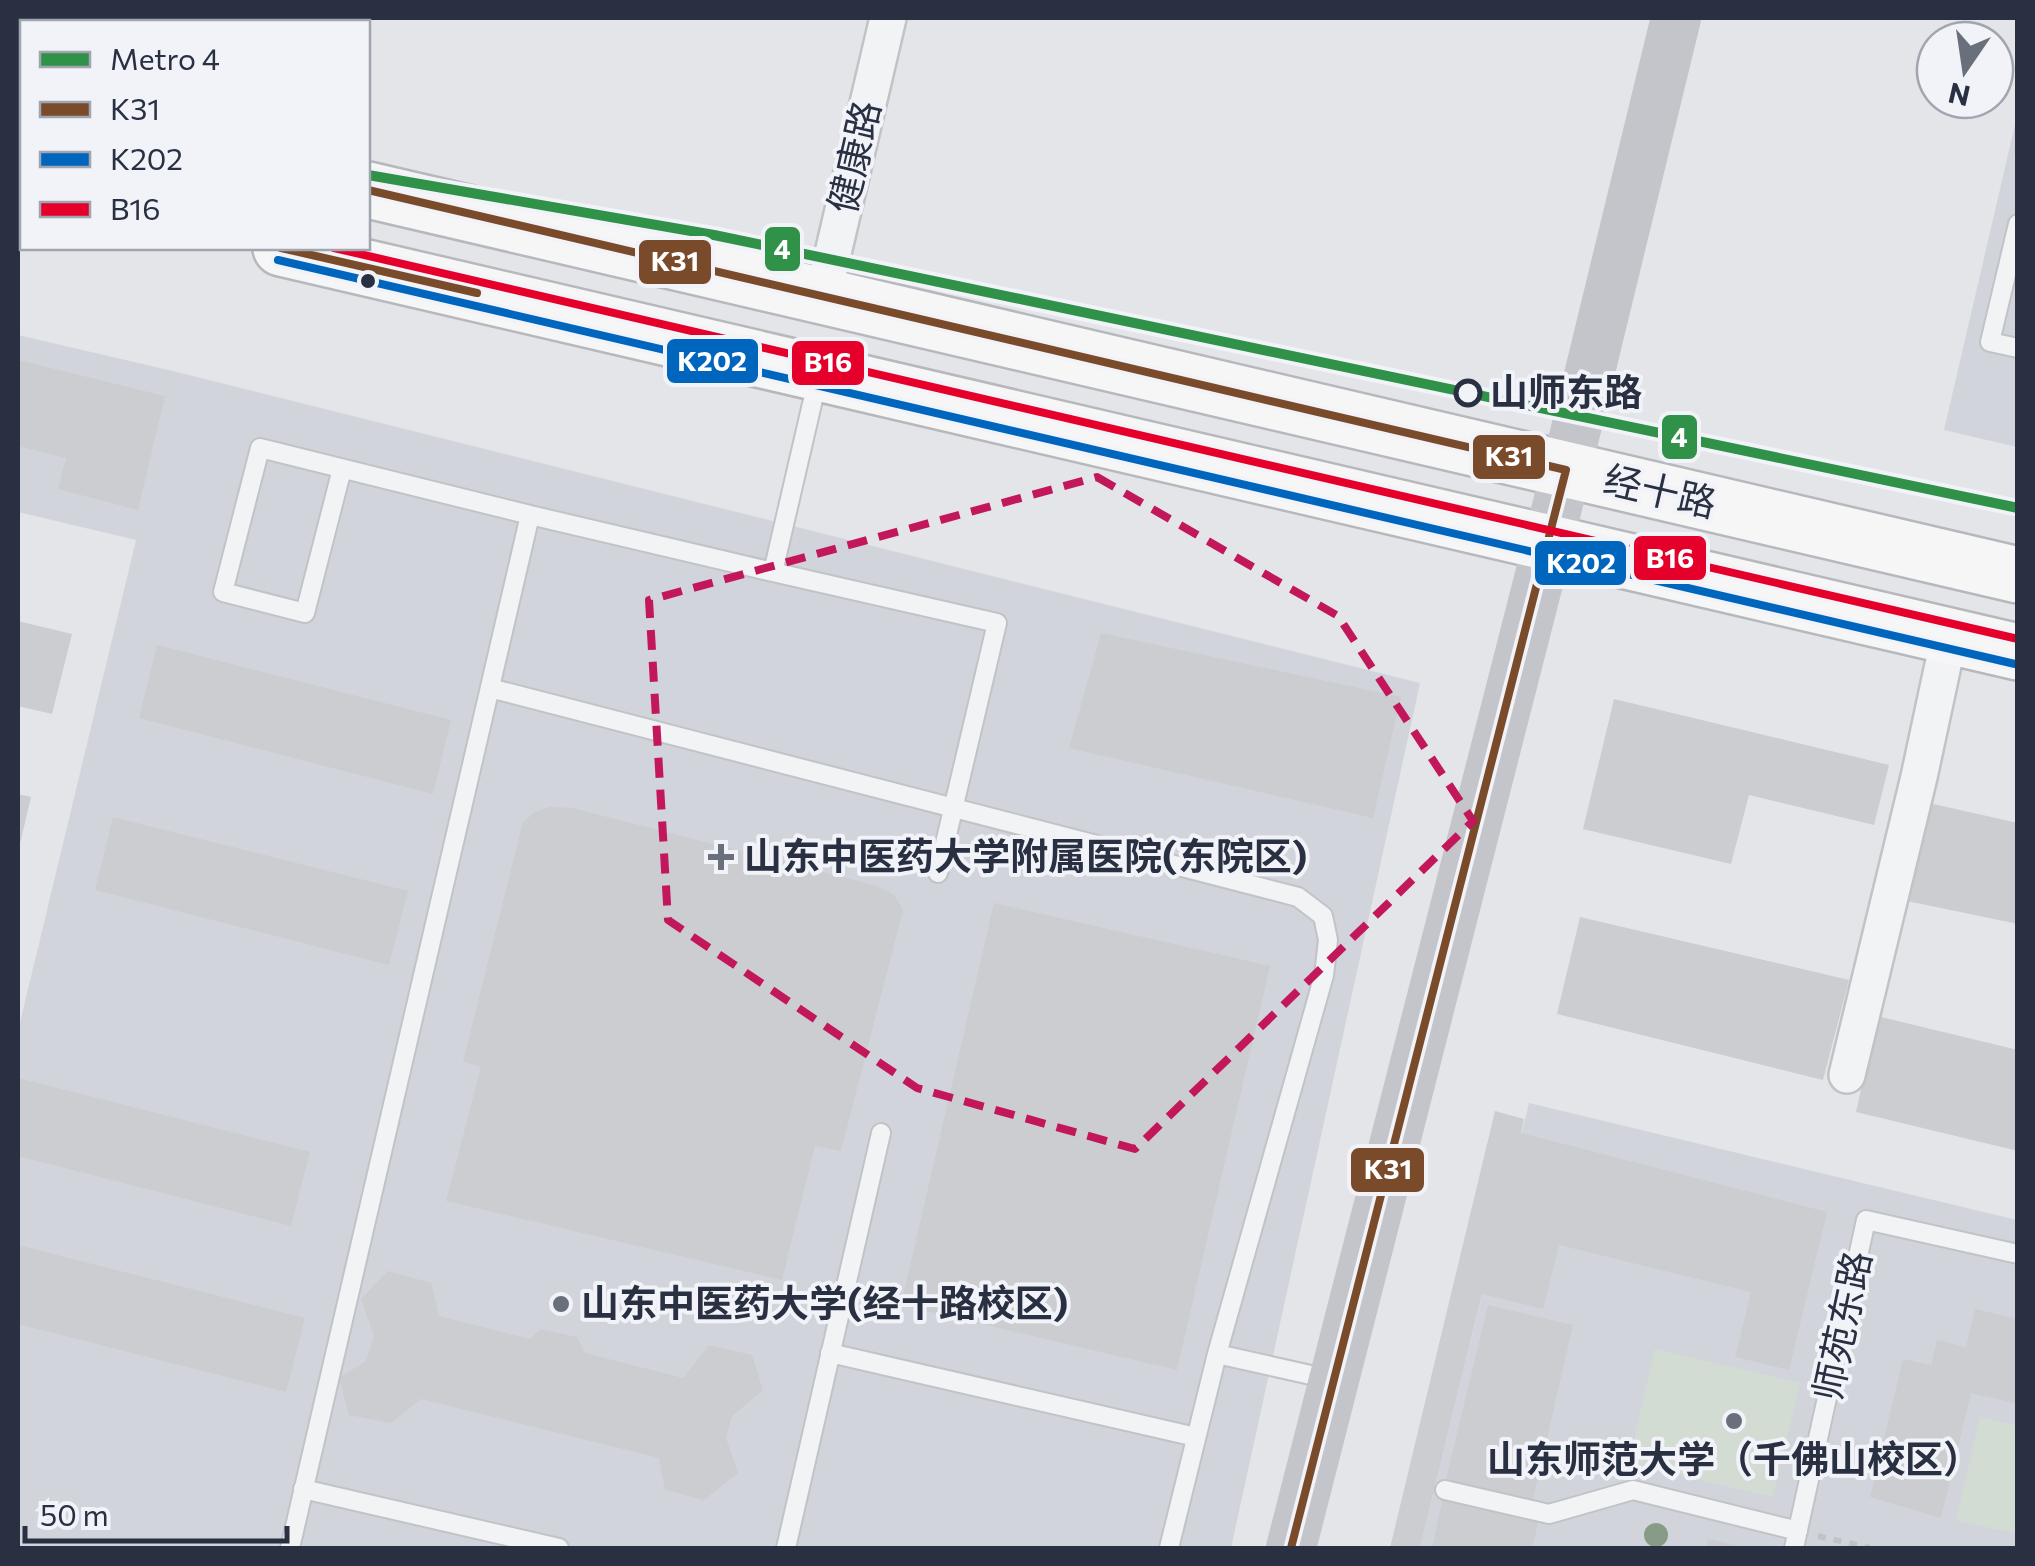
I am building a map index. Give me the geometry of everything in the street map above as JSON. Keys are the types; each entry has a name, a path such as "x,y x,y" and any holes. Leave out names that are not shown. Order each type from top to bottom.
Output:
{"highway":[{"name":"经十路","path":"370,190 2018,575"},
{"name":"经十路","path":"291,250 2018,652"}],"main road":[{"path":"1291,1548 1548,544 1676,18"}],"street":[{"name":"健康路","path":"823,296 888,18"},
{"path":"1846,1075 1949,637"}],"lane":[{"path":"2018,224 1990,342 2018,348"},
{"path":"773,572 820,373"},
{"path":"342,469 305,613 223,592 260,448 997,623 938,873"},
{"path":"290,1548 530,515"},
{"path":"490,688 1298,896 1323,916 1328,940 1324,975 1217,1354 1169,1548"},
{"path":"786,1548 880,1133"},
{"name":"师苑东路","path":"1796,1540 1866,1220 2018,1254"},
{"path":"830,1353 1196,1437"},
{"path":"1217,1354 1334,1380"},
{"path":"304,1490 559,1548"},
{"path":"1445,1490 1550,1514 1634,1490 1796,1540"}],"path":[{"path":"1796,1540 1870,1548"}],"highlighted area":[{"path":"1097,477 1338,616 1473,821 1135,1149 917,1088 668,920 649,600"}],"shaded area":[{"path":"2017,116 2017,447 1944,430"},
{"name":"山东中医药大学附属医院(东院区)","path":"18,335 1420,683 1231,1548 18,1548 18,1031 136,540 18,512"},
{"name":"山东师范大学（千佛山校区）","path":"1529,1103 2017,1220 2017,1548 1420,1548"},
{"path":"1655,1349 1800,1383 1773,1497 1628,1464"},
{"path":"1980,1417 2017,1426 2017,1534 1956,1520"}],"building":[{"path":"18,360 165,396 138,510 58,489 66,458 18,446"},
{"path":"18,621 72,634 52,714 18,706"},
{"path":"1101,633 1401,697 1373,818 1069,748"},
{"path":"157,645 451,720 433,794 139,718"},
{"path":"1614,699 1889,765 1874,825 1749,795 1731,864 1583,829"},
{"path":"18,794 31,797 19,848 18,847"},
{"path":"1929,803 2018,823 2018,924 1907,901"},
{"path":"550,807 572,808 877,886 894,895 903,910 841,1151 815,1146 782,1280 446,1201 481,1067 463,1062 523,822"},
{"path":"113,817 408,891 389,965 95,890"},
{"path":"994,903 1270,966 1177,1370 901,1305"},
{"path":"1580,917 1849,980 1823,1080 1557,1014"},
{"path":"1877,1016 2018,1050 2018,1151 1856,1112"},
{"path":"18,1078 310,1152 291,1226 18,1156"},
{"path":"1495,1111 1524,1119 1521,1133 1827,1212 1789,1370 1735,1357 1751,1292 1559,1245 1543,1309 1482,1294 1420,1548 1390,1548"},
{"path":"18,1245 305,1318 286,1392 18,1324"},
{"path":"388,1271 431,1283 439,1316 530,1339 540,1329 577,1337 585,1353 683,1378 709,1345 752,1355 763,1390 732,1416 726,1438 738,1473 704,1500 665,1490 659,1458 421,1399 391,1423 349,1415 339,1378 366,1361 374,1336 361,1299"},
{"path":"1488,1305 1573,1325 1532,1503 1445,1483"},
{"path":"1975,1309 2018,1319 2018,1404 1971,1393 1941,1518 1870,1497 1903,1359 1931,1365 1937,1340 1966,1347"},
{"path":"1443,1497 1539,1520 1532,1548 1432,1548"},
{"path":"1708,1539 1745,1547 1706,1548"}],"metro line":[{"name":"4","path":"370,175 714,235 2018,508"}],"transit line":[{"name":"K31","path":"370,190 1566,470 1291,1548"},
{"name":"K31","path":"290,250 477,293"},
{"name":"B16","path":"343,250 2018,639"},
{"name":"K202","path":"278,260 2015,664"}],"place":[{"name":"山师东路","path":"1468,393"},
{"name":"山东中医药大学附属医院(东院区)","path":"721,857"},
{"name":"山东中医药大学(经十路校区)","path":"561,1304"},
{"name":"山东师范大学（千佛山校区）","path":"1734,1421"}]}
